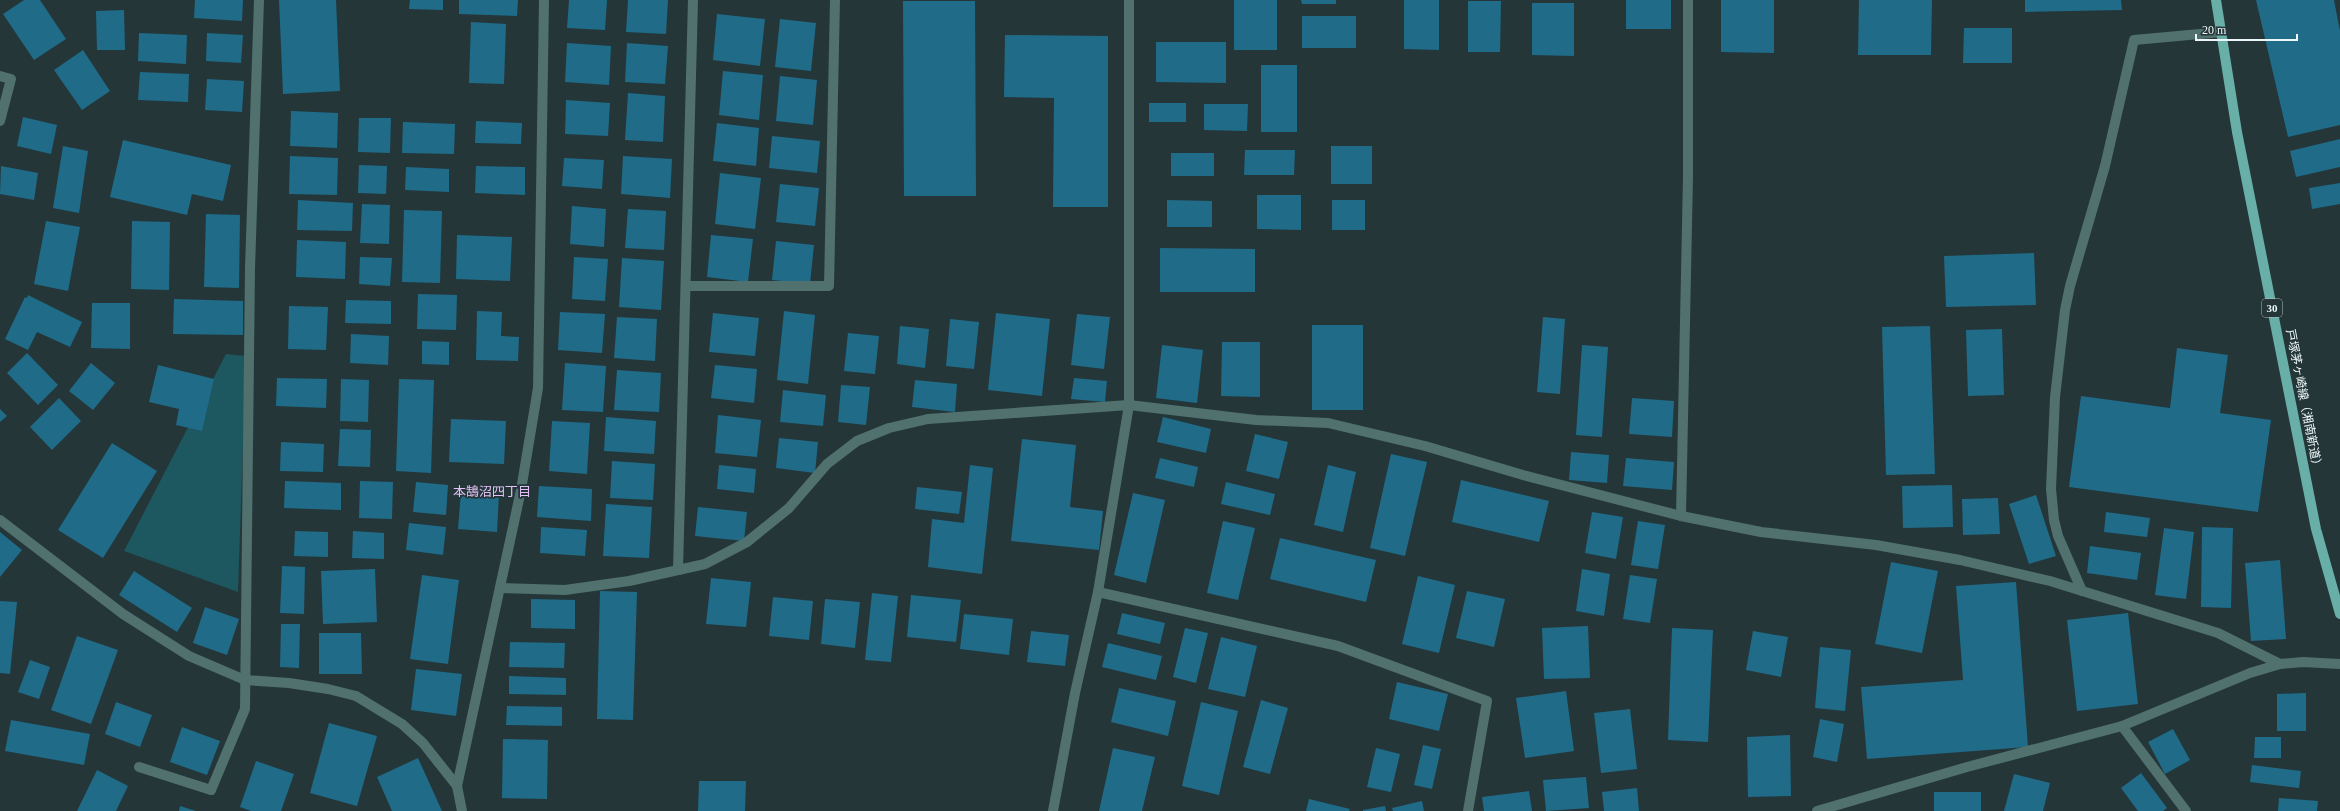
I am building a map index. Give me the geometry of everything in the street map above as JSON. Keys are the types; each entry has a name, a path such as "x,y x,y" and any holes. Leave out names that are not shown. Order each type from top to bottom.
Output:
{"main road":[{"name":"戸塚茅ヶ崎線（湘南新道）","path":"2216,0 2238,132 2315,521 2340,614"}],"street":[{"path":"139,767 210,790 245,709 250,268 259,0"},
{"path":"462,811 457,786 521,490 538,388 544,0"},
{"path":"678,570 693,0"},
{"path":"686,286 829,286 835,0"},
{"path":"1053,811 1075,693 1098,592 1129,405 1129,0"},
{"path":"1681,516 1688,176 1688,0"},
{"path":"2082,590 2058,536 2054,520 2051,490 2055,397 2065,310 2070,286 2105,166 2134,40 2222,32"},
{"path":"0,76 11,79 0,121"},
{"path":"500,588 565,590 629,581 705,564 747,542 790,508 827,464 857,441 889,428 928,419 1129,405 1256,420 1328,423 1425,446 1523,475 1681,516 1761,532 1876,546 1960,560 2082,590 2218,633 2280,664"},
{"path":"0,520 123,614 189,656 245,680 289,683 356,696 402,724 423,743 457,786"},
{"path":"1098,592 1338,646 1487,701 1468,811"},
{"path":"1817,811 1966,767 2122,726 2250,673 2280,664 2303,662 2340,664"},
{"path":"2122,726 2186,811"}],"shaded area":[{"path":"226,354 246,356 238,592 124,551"}],"building":[{"path":"24,0 40,0 66,39 34,60 3,14"},
{"path":"195,0 243,0 242,21 194,18"},
{"path":"279,0 336,0 340,91 283,94"},
{"path":"410,0 443,0 443,10 409,9"},
{"path":"459,0 518,0 517,16 459,14"},
{"path":"569,0 607,0 605,30 567,28"},
{"path":"628,0 668,0 666,34 626,32"},
{"path":"1234,0 1277,0 1277,50 1234,50"},
{"path":"1301,0 1336,0 1336,4 1302,4"},
{"path":"1404,0 1439,0 1439,50 1404,49"},
{"path":"1626,0 1671,0 1671,29 1626,29"},
{"path":"1721,0 1774,0 1774,53 1721,52"},
{"path":"1859,0 1932,0 1931,55 1858,55"},
{"path":"2025,0 2121,0 2122,10 2025,12"},
{"path":"2256,0 2334,0 2340,31 2340,125 2288,137"},
{"path":"903,1 975,1 976,196 904,196"},
{"path":"1468,1 1501,1 1500,52 1468,52"},
{"path":"1532,3 1574,3 1574,56 1532,55"},
{"path":"124,10 125,50 97,50 96,11"},
{"path":"717,14 765,19 760,66 713,60"},
{"path":"1302,16 1356,16 1356,48 1302,48"},
{"path":"780,19 816,23 811,71 775,67"},
{"path":"471,22 506,24 504,84 469,83"},
{"path":"1964,28 2012,28 2012,63 1963,63"},
{"path":"139,33 187,35 186,64 138,61"},
{"path":"207,33 243,35 241,63 206,61"},
{"path":"1005,35 1108,36 1108,207 1053,207 1054,98 1004,97"},
{"path":"1156,42 1226,42 1226,83 1156,82"},
{"path":"567,43 611,46 609,85 565,82"},
{"path":"627,43 668,46 665,84 625,82"},
{"path":"83,50 110,91 82,110 54,70"},
{"path":"1261,65 1297,65 1297,132 1261,132"},
{"path":"723,71 763,75 759,120 719,115"},
{"path":"140,72 189,74 188,102 138,100"},
{"path":"780,76 817,80 813,125 776,121"},
{"path":"207,79 244,81 242,112 205,110"},
{"path":"628,93 665,96 663,142 625,140"},
{"path":"566,100 610,103 608,136 565,134"},
{"path":"1149,103 1186,103 1186,122 1149,122"},
{"path":"1204,104 1248,104 1247,131 1204,130"},
{"path":"291,111 338,113 337,148 290,146"},
{"path":"23,117 57,125 51,154 17,146"},
{"path":"359,118 391,118 390,153 358,152"},
{"path":"476,121 522,123 521,144 475,143"},
{"path":"403,122 455,124 454,154 402,153"},
{"path":"717,123 759,128 756,166 713,161"},
{"path":"772,136 820,141 817,173 769,168"},
{"path":"2340,139 2340,167 2296,177 2290,151"},
{"path":"123,140 231,165 223,201 192,194 187,215 110,197"},
{"path":"63,146 88,151 79,213 53,208"},
{"path":"1331,146 1372,146 1372,184 1331,184"},
{"path":"1245,150 1295,150 1294,175 1244,175"},
{"path":"1171,153 1214,153 1214,176 1171,176"},
{"path":"290,156 338,158 337,195 289,194"},
{"path":"623,156 672,159 670,198 621,194"},
{"path":"564,158 604,160 602,189 562,186"},
{"path":"359,165 387,166 386,194 358,193"},
{"path":"1,166 38,173 34,200 0,194"},
{"path":"476,166 525,167 525,195 475,193"},
{"path":"406,167 449,169 449,192 405,190"},
{"path":"720,173 761,178 755,229 715,224"},
{"path":"2340,183 2340,204 2312,209 2309,188"},
{"path":"780,184 819,188 815,226 776,222"},
{"path":"1257,195 1301,195 1301,230 1257,229"},
{"path":"298,200 353,203 352,231 297,230"},
{"path":"1167,200 1212,201 1212,227 1167,227"},
{"path":"1332,200 1365,200 1365,230 1332,230"},
{"path":"362,204 390,205 389,244 360,243"},
{"path":"572,206 606,209 604,247 570,244"},
{"path":"628,209 666,211 664,250 625,248"},
{"path":"404,210 442,211 440,283 402,282"},
{"path":"206,214 240,215 239,288 204,287"},
{"path":"46,221 80,227 68,291 34,284"},
{"path":"132,221 170,222 169,290 131,289"},
{"path":"457,235 512,237 510,281 456,279"},
{"path":"711,235 753,239 748,282 707,277"},
{"path":"297,240 346,242 345,279 296,277"},
{"path":"776,241 814,245 810,284 772,280"},
{"path":"1160,248 1255,249 1255,292 1160,292"},
{"path":"2034,253 2036,305 1946,307 1944,256"},
{"path":"360,257 392,258 390,286 359,284"},
{"path":"574,257 608,259 605,301 572,299"},
{"path":"622,258 664,261 661,310 619,307"},
{"path":"418,294 457,295 456,330 417,329"},
{"path":"28,295 82,322 70,347 37,332 28,350 5,339 25,297 27,298"},
{"path":"174,299 243,301 243,335 173,334"},
{"path":"346,300 391,301 391,324 345,323"},
{"path":"92,303 130,303 130,349 91,348"},
{"path":"289,306 328,307 326,350 288,349"},
{"path":"477,311 502,312 501,336 519,337 518,361 476,360"},
{"path":"784,311 815,315 808,384 777,380"},
{"path":"560,312 605,314 602,353 558,350"},
{"path":"713,313 759,318 755,356 709,352"},
{"path":"996,313 1050,319 1042,396 988,390"},
{"path":"1077,314 1110,317 1104,369 1071,365"},
{"path":"617,317 657,319 655,361 614,358"},
{"path":"1543,317 1565,319 1560,394 1537,392"},
{"path":"950,319 979,322 974,369 946,366"},
{"path":"1312,325 1363,325 1363,410 1312,410"},
{"path":"900,326 929,329 925,368 897,364"},
{"path":"1930,326 1935,474 1886,475 1882,327"},
{"path":"2002,329 2004,395 1968,396 1966,330"},
{"path":"848,333 879,336 875,374 844,371"},
{"path":"351,334 389,336 388,365 350,363"},
{"path":"422,341 449,342 449,365 422,364"},
{"path":"1222,342 1260,342 1260,397 1221,396"},
{"path":"1162,345 1203,350 1197,403 1156,398"},
{"path":"1582,345 1608,347 1602,437 1576,435"},
{"path":"2177,348 2228,355 2220,413 2271,420 2258,512 2069,487 2081,396 2170,408"},
{"path":"27,353 58,385 38,405 7,373"},
{"path":"91,363 115,383 93,410 69,391"},
{"path":"565,363 606,366 603,412 562,410"},
{"path":"158,365 214,379 202,431 176,425 179,409 149,402"},
{"path":"715,365 757,369 754,403 711,398"},
{"path":"617,370 661,373 659,412 614,410"},
{"path":"277,378 327,379 326,408 276,406"},
{"path":"1074,378 1107,381 1105,402 1071,399"},
{"path":"341,379 369,380 368,422 340,421"},
{"path":"399,379 434,380 431,473 396,471"},
{"path":"915,380 957,384 955,412 912,407"},
{"path":"841,385 870,387 866,425 838,422"},
{"path":"783,390 826,395 823,426 780,422"},
{"path":"59,398 81,421 52,450 30,427"},
{"path":"1632,398 1674,401 1672,437 1629,434"},
{"path":"0,409 7,416 0,422"},
{"path":"718,415 761,420 757,457 715,453"},
{"path":"606,417 656,421 654,454 604,451"},
{"path":"1163,417 1211,429 1206,453 1157,442"},
{"path":"451,419 506,421 504,464 449,462"},
{"path":"552,421 590,423 587,474 549,471"},
{"path":"340,429 371,430 370,467 338,466"},
{"path":"1255,434 1288,442 1279,479 1246,471"},
{"path":"779,438 818,442 815,473 776,468"},
{"path":"1022,439 1076,445 1070,507 1103,511 1099,550 1011,541"},
{"path":"281,442 324,444 323,472 280,471"},
{"path":"112,443 157,471 103,558 58,530"},
{"path":"1571,452 1609,455 1607,483 1569,480"},
{"path":"1391,454 1427,462 1405,556 1370,548"},
{"path":"1160,458 1198,467 1194,487 1155,478"},
{"path":"1626,458 1674,462 1672,490 1623,486"},
{"path":"612,461 655,464 653,500 610,498"},
{"path":"719,465 756,469 754,493 717,489"},
{"path":"970,465 993,468 982,574 928,567 932,519 964,523"},
{"path":"1328,465 1356,472 1343,532 1314,525"},
{"path":"1461,480 1549,501 1539,542 1452,522"},
{"path":"285,481 341,483 341,510 284,508"},
{"path":"360,481 393,482 392,519 359,518"},
{"path":"416,482 448,485 446,515 413,512"},
{"path":"1226,482 1275,494 1270,515 1221,504"},
{"path":"1952,485 1953,527 1903,528 1902,486"},
{"path":"539,486 592,489 591,521 537,517"},
{"path":"917,487 962,492 959,514 915,509"},
{"path":"461,491 499,494 497,532 458,529"},
{"path":"1133,493 1165,500 1146,583 1114,575"},
{"path":"2036,495 2056,556 2029,564 2009,504"},
{"path":"1998,498 2000,534 1963,535 1962,499"},
{"path":"606,504 652,507 649,558 603,556"},
{"path":"698,507 747,512 744,541 695,536"},
{"path":"1592,512 1623,517 1616,559 1585,553"},
{"path":"2106,512 2150,518 2147,537 2104,532"},
{"path":"1223,521 1255,528 1238,600 1207,593"},
{"path":"1638,521 1665,525 1658,569 1631,565"},
{"path":"409,523 446,527 443,555 406,550"},
{"path":"541,527 587,530 585,556 540,553"},
{"path":"2202,527 2233,528 2231,608 2201,607"},
{"path":"2164,528 2194,532 2186,599 2155,595"},
{"path":"295,531 328,532 328,557 294,556"},
{"path":"353,531 384,533 384,559 352,558"},
{"path":"0,532 22,550 0,577"},
{"path":"1280,538 1376,560 1366,602 1270,579"},
{"path":"2090,546 2141,553 2137,580 2087,573"},
{"path":"2280,560 2286,639 2251,641 2245,563"},
{"path":"1891,562 1938,571 1922,653 1875,644"},
{"path":"282,566 305,567 304,614 280,613"},
{"path":"375,569 377,622 323,624 321,571"},
{"path":"1582,569 1610,574 1604,616 1576,611"},
{"path":"134,571 192,608 177,632 119,595"},
{"path":"422,575 459,580 448,664 410,659"},
{"path":"1630,575 1657,579 1650,623 1623,619"},
{"path":"1418,576 1455,585 1439,653 1402,644"},
{"path":"711,578 751,582 746,627 706,624"},
{"path":"2016,582 2028,747 1867,759 1861,687 1963,680 1956,586"},
{"path":"600,591 637,592 633,720 597,719"},
{"path":"1467,591 1505,599 1494,647 1456,638"},
{"path":"872,593 898,596 891,662 865,660"},
{"path":"911,595 961,600 956,642 907,637"},
{"path":"773,597 813,601 809,640 769,636"},
{"path":"531,599 575,600 575,629 531,628"},
{"path":"825,599 860,602 855,648 821,644"},
{"path":"0,601 17,602 10,674 0,673"},
{"path":"205,607 239,619 227,655 193,643"},
{"path":"1122,613 1165,623 1160,644 1117,634"},
{"path":"2128,613 2138,704 2077,711 2067,620"},
{"path":"964,614 1013,619 1009,655 960,649"},
{"path":"281,624 300,624 299,668 280,667"},
{"path":"1588,626 1590,678 1544,679 1542,628"},
{"path":"1185,628 1208,633 1196,683 1173,677"},
{"path":"1672,628 1713,630 1708,742 1668,740"},
{"path":"1031,631 1069,635 1065,666 1027,662"},
{"path":"1753,631 1788,637 1781,677 1746,670"},
{"path":"319,633 361,633 362,674 319,674"},
{"path":"77,636 118,650 91,724 51,710"},
{"path":"1221,637 1257,646 1245,697 1208,689"},
{"path":"510,642 565,643 564,668 509,667"},
{"path":"1108,643 1162,656 1156,680 1102,667"},
{"path":"1820,647 1851,650 1845,711 1815,708"},
{"path":"30,660 50,667 39,699 18,692"},
{"path":"416,669 462,674 456,716 411,710"},
{"path":"509,676 566,678 566,695 509,694"},
{"path":"1397,682 1448,694 1439,731 1389,719"},
{"path":"1119,688 1176,701 1168,736 1111,722"},
{"path":"1566,691 1574,751 1525,758 1516,698"},
{"path":"2306,693 2306,731 2277,731 2277,694"},
{"path":"1261,700 1288,708 1270,774 1243,767"},
{"path":"116,702 152,715 140,747 105,734"},
{"path":"1201,702 1238,711 1219,795 1182,786"},
{"path":"507,706 562,707 562,726 506,725"},
{"path":"1630,709 1637,769 1601,773 1594,713"},
{"path":"1820,719 1844,724 1837,762 1813,757"},
{"path":"11,720 90,734 84,765 5,751"},
{"path":"329,723 377,736 357,806 310,793"},
{"path":"182,727 220,741 207,775 170,762"},
{"path":"2173,729 2190,760 2165,774 2148,742"},
{"path":"1790,735 1791,796 1748,797 1747,737"},
{"path":"2255,737 2281,737 2281,758 2254,758"},
{"path":"503,739 548,740 547,799 502,798"},
{"path":"1423,745 1441,749 1432,789 1414,785"},
{"path":"1113,748 1155,757 1142,811 1099,811"},
{"path":"1376,748 1400,754 1391,792 1367,787"},
{"path":"418,758 442,811 392,811 377,777"},
{"path":"256,761 294,774 281,811 251,811 240,807"},
{"path":"2252,765 2301,771 2299,788 2250,782"},
{"path":"97,770 128,786 116,811 77,811"},
{"path":"2141,773 2167,808 2163,811 2138,811 2121,788"},
{"path":"2014,774 2050,783 2043,811 2004,811"},
{"path":"1586,777 1589,808 1546,811 1543,780"},
{"path":"699,781 746,781 745,811 698,811"},
{"path":"1637,788 1639,811 1604,811 1602,792"},
{"path":"1529,791 1532,811 1484,811 1482,797"},
{"path":"1934,792 1981,792 1981,811 1934,811"},
{"path":"2279,798 2318,801 2317,811 2278,811"},
{"path":"1309,799 1350,809 1349,811 1306,811"},
{"path":"1422,801 1424,811 1393,811 1392,808"},
{"path":"180,806 196,811 179,811"},
{"path":"1385,806 1386,811 1363,811 1363,810"}],"district":[{"name":"本鵠沼四丁目","path":"492,491"}]}
